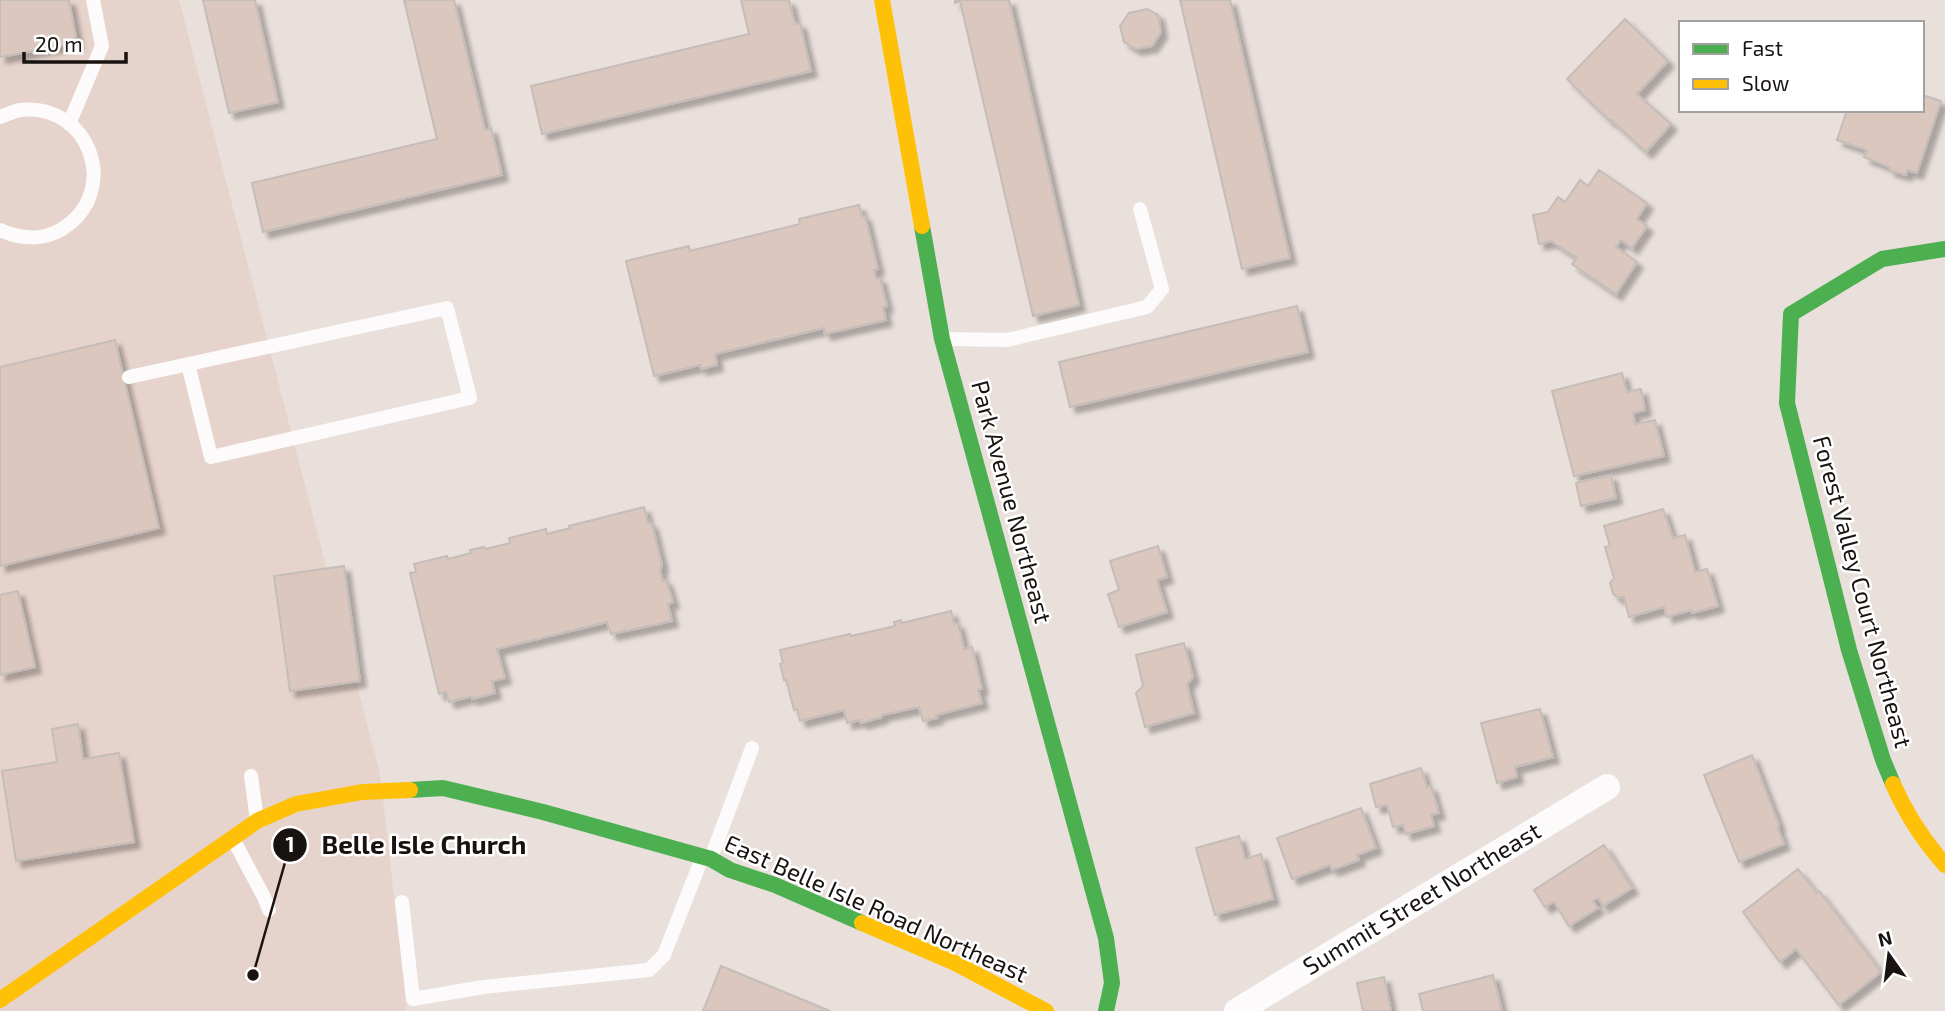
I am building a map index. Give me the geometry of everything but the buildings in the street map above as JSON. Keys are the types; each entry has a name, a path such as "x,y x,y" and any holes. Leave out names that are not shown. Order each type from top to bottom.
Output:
{"street":[{"name":"Park Avenue Northeast","path":"882,0 943,339 1106,938 1114,978 1106,1011"},
{"name":"Forest Valley Court Northeast","path":"1945,249 1882,259 1791,314 1787,403 1849,650 1883,760 1899,798 1928,846 1945,865"},
{"name":"Summit Street Northeast","path":"1237,1011 1607,787"},
{"name":"East Belle Isle Road Northeast","path":"0,1000 11,985 257,821 296,804 362,792 443,788 543,812 706,858 955,963 1046,1011"}],"lane":[{"path":"69,124 102,46 93,0"},
{"path":"0,117 19,110 40,110 60,117 77,129 89,146 94,166 93,187 86,206 73,223 55,234 34,238 13,236 0,230"},
{"path":"943,339 1007,340 1147,307 1162,289 1140,209"},
{"path":"128,377 188,364 447,308 470,398 211,457 188,364"},
{"path":"402,902 414,1005 483,987 649,970 664,955 752,748"},
{"path":"251,776 257,821"},
{"path":"233,838 269,910"}],"shaded area":[{"path":"0,0 179,0 380,774 407,1011 0,1011"}],"traffic: fast":[{"path":"922,226 942,339 1106,938 1112,983 1106,1011"},
{"path":"1893,784 1849,650 1787,403 1791,314 1882,259 1945,249"},
{"path":"410,790 443,788 543,812 711,859 730,870 775,885 862,923"}],"traffic: slow":[{"path":"882,0 922,226"},
{"path":"1893,784 1916,827 1945,865"},
{"path":"0,1000 257,821 296,804 362,792 410,790"},
{"path":"862,923 955,963 1046,1011"}],"place":[{"name":"Belle Isle Church","path":"253,975"}]}
